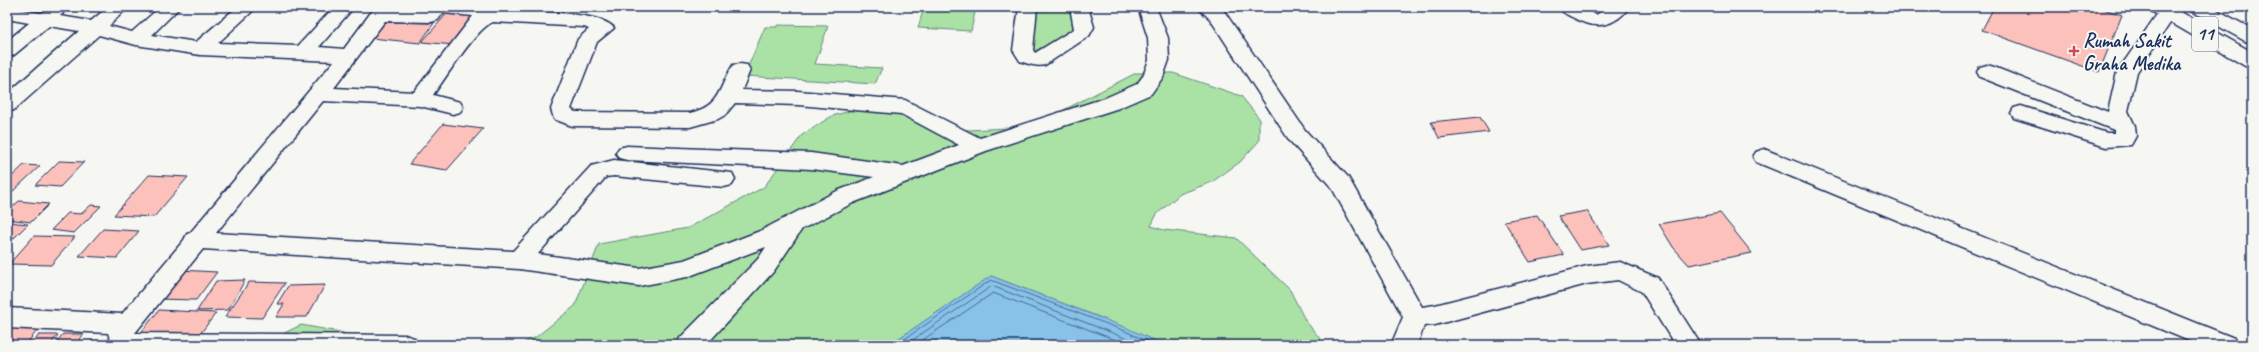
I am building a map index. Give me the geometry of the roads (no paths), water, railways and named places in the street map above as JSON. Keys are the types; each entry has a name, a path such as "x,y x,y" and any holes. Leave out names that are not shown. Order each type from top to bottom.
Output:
{"main road":[{"path":"7,105 119,7"},
{"path":"136,39 172,7"},
{"path":"200,49 248,7"},
{"path":"303,52 345,7"},
{"path":"405,345 130,342 122,340 120,334 349,56 382,11 430,16 438,7"},
{"path":"441,7 488,13 492,16 587,21 604,28 588,39 561,109 561,114 572,119 690,120 707,117 722,107 740,70"},
{"path":"1028,7 1023,50 1027,57 1038,60 1082,32 1084,27 1079,7"},
{"path":"196,240 368,252 519,260 639,277 687,268 793,226 845,197 978,146 1112,103 1144,89 1153,77 1160,60 1158,38 1147,7"},
{"path":"1206,7 1217,15 1297,135 1340,183 1415,317"},
{"path":"1568,7 1598,21 1607,19 1620,7"},
{"name":"11","path":"2198,7 2252,37"},
{"path":"2021,113 2106,140 2124,140 2124,126 2118,111 2127,72 2166,9"},
{"name":"11","path":"2166,9 2252,61"},
{"path":"7,13 53,13 95,28 136,39 200,49 303,52 349,56"},
{"path":"7,51 53,13"},
{"path":"420,98 471,30 488,13"},
{"path":"1987,72 2124,126"},
{"path":"317,94 420,98 453,107"},
{"path":"728,96 798,98 904,107 978,146"},
{"path":"627,154 811,161 905,174"},
{"path":"1764,157 2225,345"},
{"path":"519,260 591,178 599,171 614,168 724,179"},
{"path":"691,344 766,265 793,226"},
{"path":"1415,317 1435,315 1587,275 1620,271 1650,285 1688,345"},
{"path":"1404,345 1415,317"},
{"path":"7,318 127,324"}],"water":[{"path":"991,276 1127,328 1164,345 889,345"}],"place":[{"name":"Rumah Sakit Graha Medika","path":"2074,51"}]}
